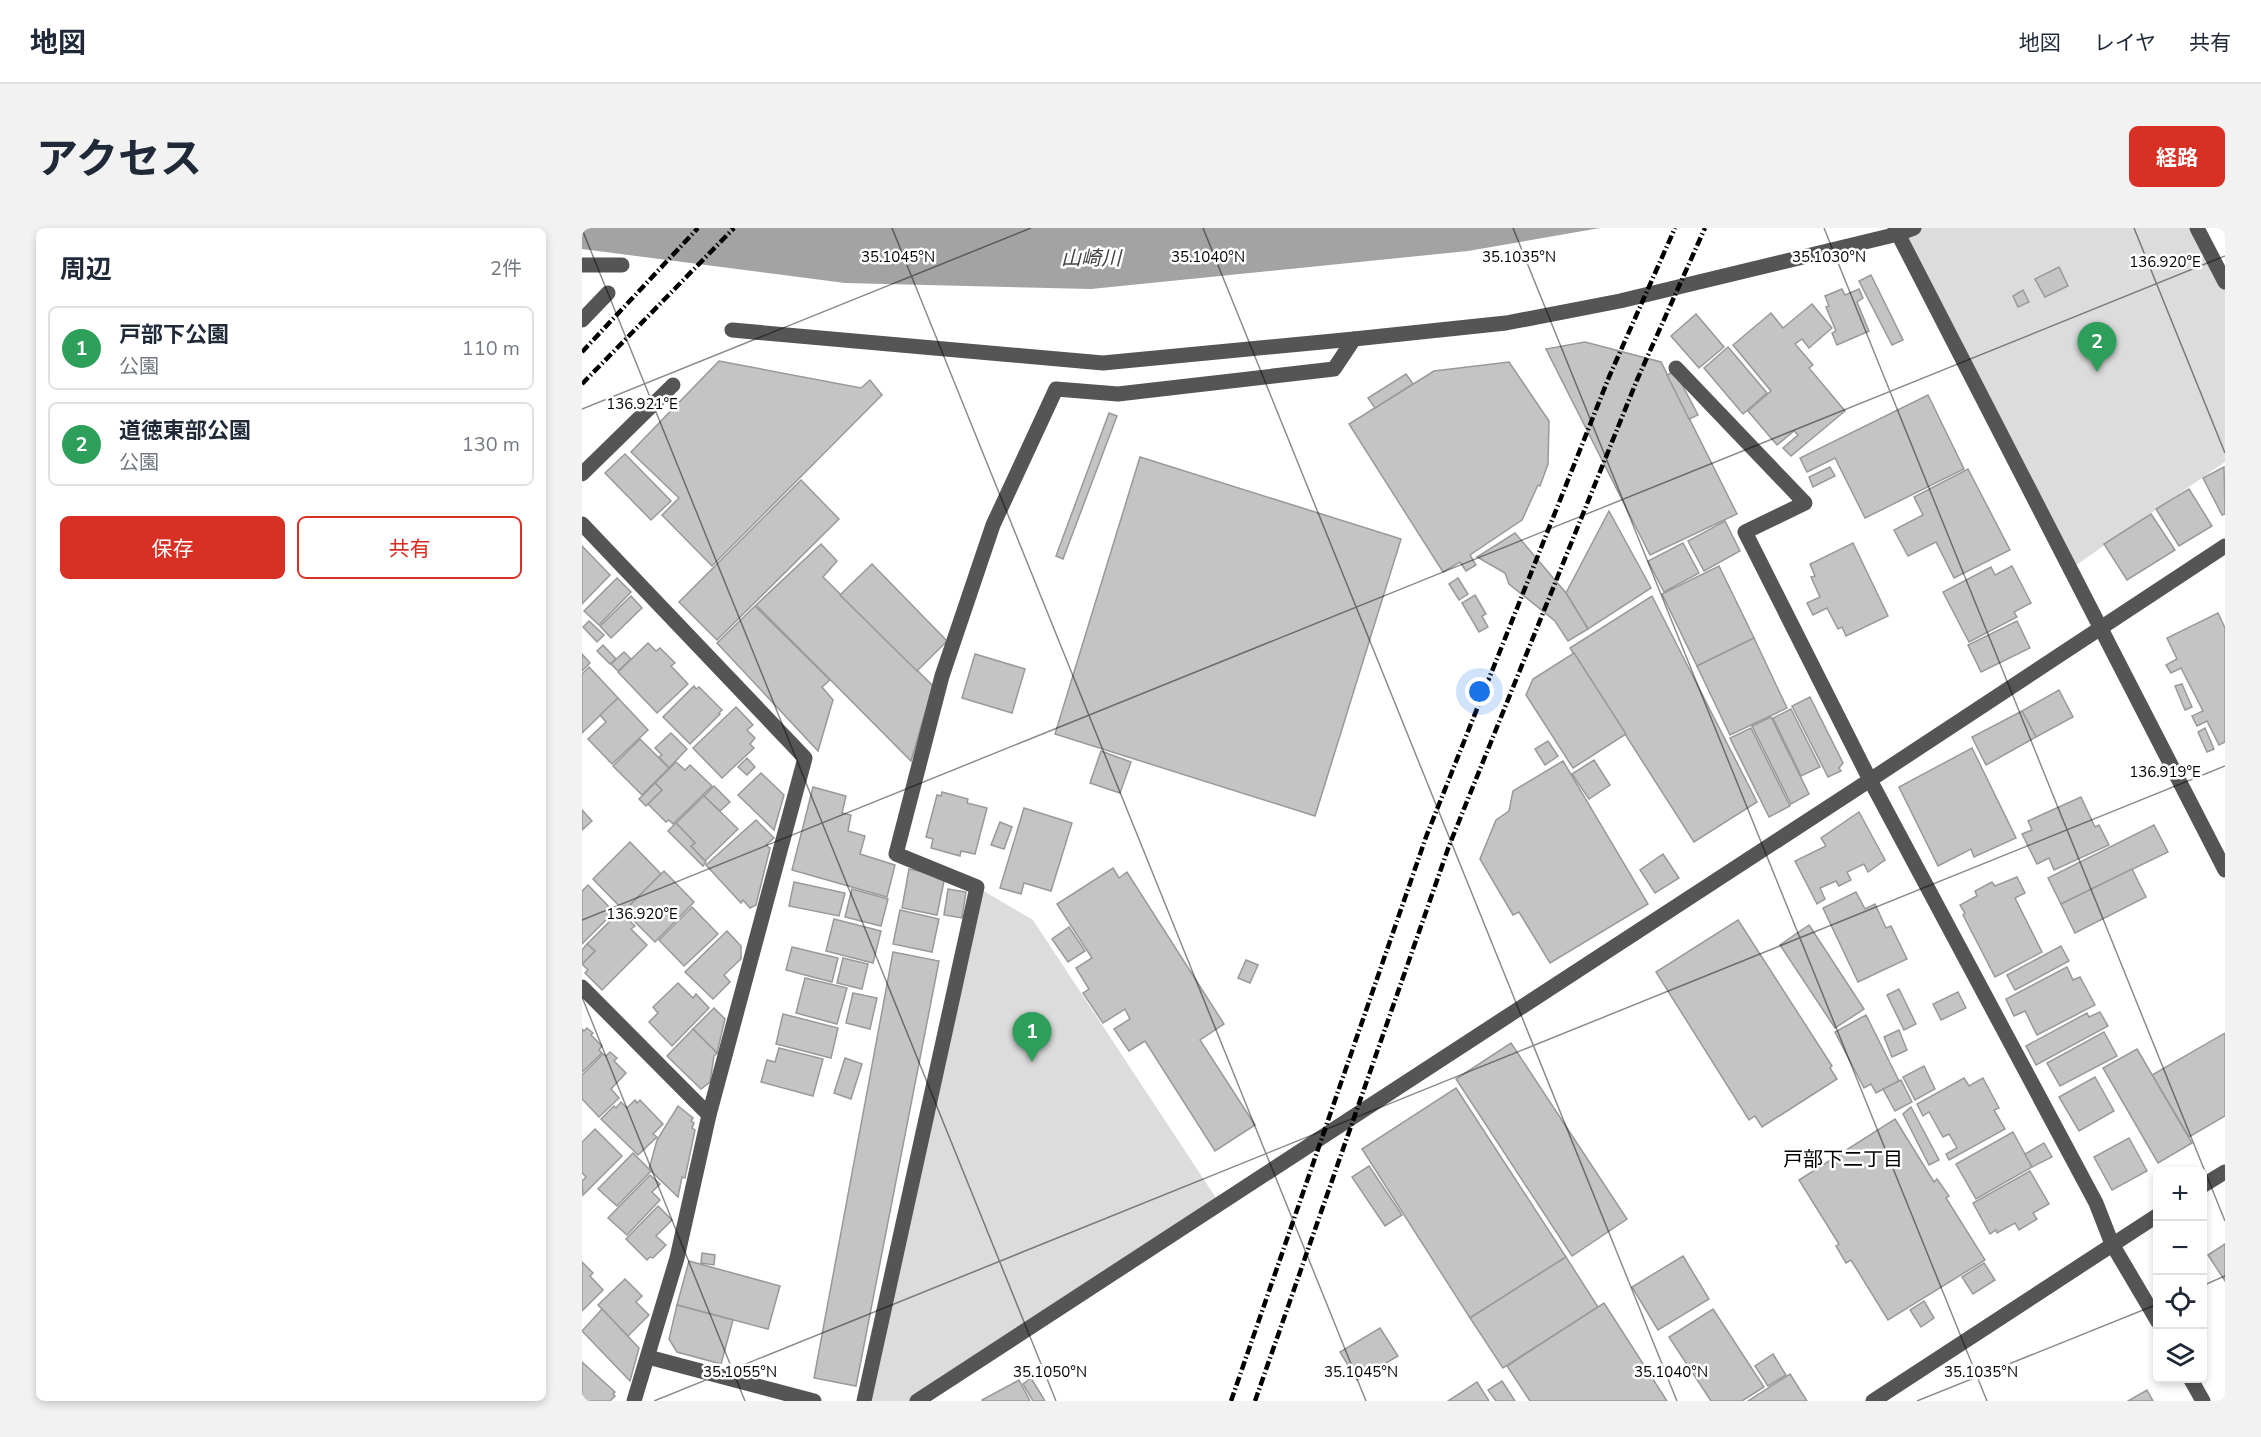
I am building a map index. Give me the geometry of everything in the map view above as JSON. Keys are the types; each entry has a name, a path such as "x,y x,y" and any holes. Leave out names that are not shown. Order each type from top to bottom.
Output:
{"street":[{"path":"732,330 1103,363 1506,323 1620,301 1914,228"},
{"path":"2197,228 2225,282"},
{"path":"1896,231 2225,870"},
{"path":"582,265 622,265"},
{"path":"582,320 608,292"},
{"path":"864,1401 977,887 896,854 945,665 993,525 1056,390 1118,394 1334,369 1354,339"},
{"path":"1676,368 1804,503 1745,532 1870,780 2096,1203 2112,1244 2153,1315"},
{"path":"582,474 673,386"},
{"path":"582,524 805,758 709,1116 677,1258 634,1401"},
{"path":"917,1401 2225,546"},
{"path":"582,987 709,1116"},
{"path":"2207,1183 2225,1172"},
{"path":"1873,1401 2153,1218"},
{"path":"648,1356 808,1400"},
{"path":"2193,1383 2203,1401"}],"shaded area":[{"path":"1914,228 2197,228 2225,282 2225,462 2069,570 1898,234"},
{"path":"977,887 1033,920 1220,1204 917,1401 864,1401"}],"water":[{"name":"山崎川","path":"582,228 1600,228 1468,251 1091,289 845,283 582,249"}],"building":[{"path":"2059,267 2068,286 2045,297 2035,279"},
{"path":"1871,275 1903,340 1892,345 1859,281"},
{"path":"1842,289 1845,295 1859,289 1863,298 1857,302 1869,331 1837,345 1832,333 1836,331 1826,307 1829,306 1825,296"},
{"path":"2023,290 2029,302 2018,307 2013,296"},
{"path":"1812,304 1832,328 1809,348 1802,339 1795,344 1813,365 1809,368 1845,411 1791,456 1783,448 1798,435 1794,431 1777,445 1748,411 1771,391 1733,345 1771,313 1783,328"},
{"path":"1696,314 1724,347 1699,368 1671,336"},
{"path":"1585,342 1661,362 1737,514 1650,555 1546,349"},
{"path":"1728,347 1767,393 1743,414 1704,368"},
{"path":"719,361 861,388 870,380 882,395 712,566 662,515 679,498 631,452"},
{"path":"1509,362 1549,421 1548,464 1540,486 1538,485 1522,520 1470,555 1476,565 1466,571 1460,562 1443,572 1349,424 1434,371"},
{"path":"1675,371 1698,415 1689,419 1667,375"},
{"path":"1406,374 1413,384 1375,408 1368,398"},
{"path":"1928,395 1964,469 1865,518 1835,458 1807,472 1800,458"},
{"path":"1109,413 1117,416 1063,559 1056,556"},
{"path":"625,454 671,501 651,520 605,473"},
{"path":"1140,457 1401,539 1315,816 1055,734"},
{"path":"1830,467 1835,476 1813,487 1809,477"},
{"path":"2224,467 2225,514 2222,515 2203,478"},
{"path":"1968,469 2010,550 1954,578 1936,542 1908,556 1894,530 1923,515 1914,497"},
{"path":"801,480 839,519 717,640 679,602"},
{"path":"2189,489 2212,526 2179,546 2156,509"},
{"path":"1609,511 1651,588 1588,629 1566,593"},
{"path":"2151,514 2175,550 2127,580 2104,544"},
{"path":"1725,521 1740,551 1704,571 1688,541"},
{"path":"1515,533 1566,593 1588,629 1568,641 1555,621 1509,584 1505,573 1477,557"},
{"path":"1683,543 1699,573 1664,592 1648,561"},
{"path":"1853,543 1888,616 1846,636 1842,627 1838,629 1827,608 1813,615 1807,603 1820,597 1811,577 1815,576 1810,564"},
{"path":"821,544 837,561 823,577 933,686 911,761 756,605"},
{"path":"582,546 610,575 582,604"},
{"path":"872,564 947,641 917,671 840,595"},
{"path":"1719,566 1754,638 1697,666 1662,594"},
{"path":"2012,566 2031,603 2014,612 2017,617 1969,642 1943,592 1991,567 1995,575"},
{"path":"617,578 631,592 599,625 584,611"},
{"path":"1458,578 1468,594 1459,600 1449,584"},
{"path":"1475,595 1486,614 1482,616 1488,627 1479,632 1462,603"},
{"path":"631,596 642,608 611,638 600,626"},
{"path":"1652,596 1757,802 1694,842 1570,648"},
{"path":"755,606 830,680 822,687 833,700 818,751 717,643"},
{"path":"2218,613 2225,628 2225,742 2219,745 2207,721 2197,726 2192,716 2203,711 2181,668 2171,673 2166,665 2177,659 2167,638"},
{"path":"589,621 604,635 597,642 583,627"},
{"path":"2017,621 2030,648 1981,672 1968,645"},
{"path":"1754,638 1787,708 1730,735 1697,666"},
{"path":"648,643 656,651 660,648 675,663 671,666 688,684 657,713 618,672"},
{"path":"603,645 616,659 610,664 597,651"},
{"path":"624,652 631,659 618,671 611,664"},
{"path":"1574,653 1626,734 1573,768 1526,695 1533,679"},
{"path":"582,654 590,663 582,671"},
{"path":"975,654 1025,669 1012,713 962,698"},
{"path":"589,667 618,698 582,733 582,674"},
{"path":"2182,684 2192,707 2185,710 2175,686"},
{"path":"694,686 696,689 699,687 722,710 690,744 663,717"},
{"path":"2059,690 2073,717 2036,737 2022,711"},
{"path":"1810,697 1843,763 1839,768 1841,771 1828,777 1792,706"},
{"path":"618,698 648,730 612,764 588,739 606,722 600,715"},
{"path":"736,707 753,725 747,730 755,738 750,744 754,748 722,778 693,748"},
{"path":"1791,709 1820,767 1801,776 1773,718"},
{"path":"2022,711 2036,737 1986,765 1972,737"},
{"path":"1771,717 1809,794 1791,804 1752,726"},
{"path":"1751,728 1790,806 1769,817 1730,738"},
{"path":"2205,728 2214,749 2207,752 2198,732"},
{"path":"671,733 687,749 669,768 659,757 662,755 655,748"},
{"path":"640,739 669,768 642,795 613,766"},
{"path":"1548,741 1558,756 1545,765 1535,749"},
{"path":"1972,748 2016,838 1974,857 1971,849 1938,866 1899,787"},
{"path":"1101,751 1131,762 1120,793 1090,783"},
{"path":"747,758 755,767 747,775 738,767"},
{"path":"1594,760 1610,785 1589,799 1572,774"},
{"path":"1563,761 1648,904 1550,963 1519,912 1513,915 1480,859 1496,820 1509,811 1513,791"},
{"path":"676,762 685,770 690,765 712,786 673,824 669,820 666,822 648,804 662,790 655,783"},
{"path":"761,773 784,795 774,830 738,795"},
{"path":"655,783 662,790 646,806 639,799"},
{"path":"714,786 730,802 720,811 704,796"},
{"path":"813,787 846,796 842,813 851,815 848,831 865,836 860,854 895,865 887,897 792,870"},
{"path":"942,792 968,799 967,803 987,808 975,854 961,851 960,856 931,848 933,839 926,837 937,795 941,796"},
{"path":"704,796 738,829 705,861 691,846 695,843 676,823"},
{"path":"2081,797 2095,827 2099,825 2109,845 2054,870 2049,858 2037,864 2022,834 2032,830 2028,821"},
{"path":"1024,808 1072,823 1051,891 1024,883 1021,894 1000,888"},
{"path":"582,810 592,821 582,830"},
{"path":"1859,812 1885,860 1868,872 1864,864 1847,872 1851,880 1839,886 1836,881 1820,888 1825,899 1817,904 1795,861 1826,846 1821,838"},
{"path":"756,820 774,838 766,845 770,848 756,905 750,908 743,900 741,903 706,865"},
{"path":"1000,822 1012,827 1004,849 991,845"},
{"path":"676,823 695,843 691,846 706,862 703,866 668,831"},
{"path":"2154,825 2168,852 2061,904 2048,878"},
{"path":"630,842 661,874 624,911 593,879"},
{"path":"1663,854 1679,878 1655,893 1640,870"},
{"path":"1113,868 1119,878 1127,872 1224,1024 1200,1040 1255,1125 1215,1151 1145,1041 1129,1051 1114,1029 1130,1019 1125,1009 1103,1023 1083,993 1089,989 1076,968 1092,958 1057,904"},
{"path":"909,869 945,876 937,915 902,908"},
{"path":"2132,869 2146,897 2075,933 2061,904"},
{"path":"664,871 694,902 655,942 624,911"},
{"path":"2017,877 2025,893 2015,898 2042,952 1995,977 1960,905 1977,896 1975,891 1992,882 1995,886"},
{"path":"794,882 845,893 839,916 789,906"},
{"path":"588,885 614,912 582,944 582,891"},
{"path":"852,889 888,899 881,926 845,917"},
{"path":"948,889 966,892 962,918 944,915"},
{"path":"1856,892 1865,909 1875,904 1886,928 1891,926 1907,959 1858,982 1823,908"},
{"path":"692,907 718,934 684,966 659,940"},
{"path":"900,910 939,919 932,952 893,944"},
{"path":"619,912 635,926 631,929 647,945 602,990 585,973 588,970 582,964 595,951 587,944"},
{"path":"834,919 881,931 873,963 826,951"},
{"path":"1738,920 1832,1066 1830,1068 1837,1079 1762,1127 1755,1116 1749,1120 1656,972"},
{"path":"1809,925 1864,1009 1835,1028 1780,945"},
{"path":"1069,927 1085,951 1068,962 1052,939"},
{"path":"727,931 741,946 741,959 724,975 730,982 713,999 685,972"},
{"path":"587,944 595,951 582,964 582,950"},
{"path":"2061,946 2069,961 2015,990 2007,975"},
{"path":"792,947 838,958 832,982 786,970"},
{"path":"893,952 939,961 856,1386 814,1378"},
{"path":"843,958 868,964 862,989 837,983"},
{"path":"1246,960 1258,965 1250,983 1238,978"},
{"path":"2067,967 2073,980 2080,977 2095,1005 2037,1035 2025,1011 2014,1016 2006,999"},
{"path":"805,978 847,988 837,1024 796,1013"},
{"path":"678,983 693,998 696,994 709,1008 672,1046 649,1022 658,1013 653,1007"},
{"path":"1899,989 1916,1024 1904,1030 1887,995"},
{"path":"1958,992 1966,1008 1941,1020 1933,1004"},
{"path":"853,993 877,998 870,1029 846,1023"},
{"path":"714,1008 725,1019 717,1053 693,1029"},
{"path":"2100,1012 2108,1026 2036,1065 2026,1046 2087,1013 2089,1017"},
{"path":"783,1014 838,1028 831,1058 776,1044"},
{"path":"1866,1015 1899,1081 1876,1093 1871,1084 1864,1088 1835,1032"},
{"path":"587,1028 602,1046 599,1050 602,1053 582,1072 582,1029 584,1031"},
{"path":"693,1029 717,1053 714,1056 710,1082 701,1089 667,1056"},
{"path":"1899,1030 1907,1050 1892,1057 1884,1037"},
{"path":"2104,1032 2117,1056 2060,1086 2047,1063"},
{"path":"2225,1033 2225,1116 2189,1137 2152,1075"},
{"path":"1511,1043 1627,1219 1572,1256 1456,1079"},
{"path":"779,1048 823,1059 813,1096 761,1082 767,1060 775,1062"},
{"path":"2137,1049 2192,1143 2158,1163 2103,1068"},
{"path":"610,1052 617,1058 614,1061 626,1073 611,1089 619,1098 599,1117 582,1099 582,1075 603,1054 606,1056"},
{"path":"845,1058 862,1064 851,1099 834,1093"},
{"path":"1924,1066 1935,1089 1915,1100 1903,1077"},
{"path":"2095,1077 2114,1111 2079,1131 2059,1097"},
{"path":"1964,1078 1969,1086 1983,1078 1999,1108 1994,1110 2005,1129 1949,1160 1946,1154 1957,1148 1949,1134 1943,1137 1929,1112 1923,1116 1917,1104"},
{"path":"1901,1080 1912,1102 1895,1111 1883,1089"},
{"path":"1456,1088 1566,1257 1470,1318 1362,1149"},
{"path":"635,1100 637,1103 640,1100 663,1124 653,1134 657,1137 638,1155 601,1119 621,1102 627,1108"},
{"path":"678,1106 693,1118 692,1128 695,1130 685,1178 682,1177 678,1197 649,1169 657,1140"},
{"path":"1911,1107 1939,1160 1929,1165 1903,1114"},
{"path":"1895,1119 1934,1182 1937,1179 1949,1196 1946,1198 1985,1260 1888,1320 1851,1260 1846,1263 1836,1246 1839,1244 1799,1180"},
{"path":"595,1129 622,1156 583,1195 582,1181 586,1177 582,1173 582,1142"},
{"path":"2013,1132 2032,1167 1976,1199 1956,1164"},
{"path":"2129,1138 2147,1171 2112,1190 2094,1157"},
{"path":"2044,1143 2052,1157 2032,1167 2025,1154"},
{"path":"633,1153 651,1171 617,1206 598,1189"},
{"path":"1369,1166 1402,1215 1385,1226 1352,1177"},
{"path":"2030,1171 2049,1204 2033,1213 2037,1219 2019,1230 2015,1223 1997,1233 1996,1230 1990,1234 1973,1203"},
{"path":"650,1175 660,1184 652,1192 660,1200 627,1235 608,1218"},
{"path":"658,1206 672,1220 656,1236 666,1245 653,1258 650,1257 647,1260 626,1239"},
{"path":"2225,1244 2225,1281 2208,1255"},
{"path":"702,1253 715,1255 714,1265 701,1263"},
{"path":"1683,1256 1709,1299 1658,1330 1632,1287"},
{"path":"1566,1257 1598,1307 1503,1368 1470,1318"},
{"path":"689,1261 780,1286 768,1329 677,1305"},
{"path":"582,1262 593,1273 590,1276 603,1290 582,1311"},
{"path":"1984,1263 1995,1280 1973,1294 1962,1277"},
{"path":"625,1279 642,1296 636,1302 649,1315 628,1336 598,1305"},
{"path":"1924,1301 1934,1318 1921,1327 1910,1310"},
{"path":"1604,1303 1667,1401 1530,1401 1507,1366"},
{"path":"677,1305 733,1320 721,1364 677,1352 669,1339"},
{"path":"602,1309 639,1348 630,1381 582,1331"},
{"path":"1713,1309 1764,1387 1742,1401 1711,1401 1669,1337"},
{"path":"1380,1328 1398,1356 1357,1380 1340,1352"},
{"path":"1773,1354 1786,1375 1768,1386 1755,1366"},
{"path":"582,1362 615,1392 613,1394 615,1396 610,1401 582,1401"},
{"path":"1790,1374 1807,1401 1748,1401"},
{"path":"1031,1378 1045,1401 1033,1401 1023,1384"},
{"path":"1019,1380 1030,1401 982,1401 982,1400"},
{"path":"1502,1381 1515,1401 1496,1401 1488,1390"},
{"path":"1477,1382 1489,1401 1448,1401"},
{"path":"2147,1390 2153,1401 2128,1401"}],"railway":[{"path":"582,352 698,228"},
{"path":"582,384 734,228"},
{"path":"1231,1401 1426,837 1609,377 1675,228"},
{"path":"1255,1401 1449,846 1637,380 1705,228"}],"place":[{"name":"道徳東部公園","path":"2097,372"},
{"name":"戸部下公園","path":"1032,1062"}],"district":[{"name":"戸部下二丁目","path":"1843,1159"}]}
